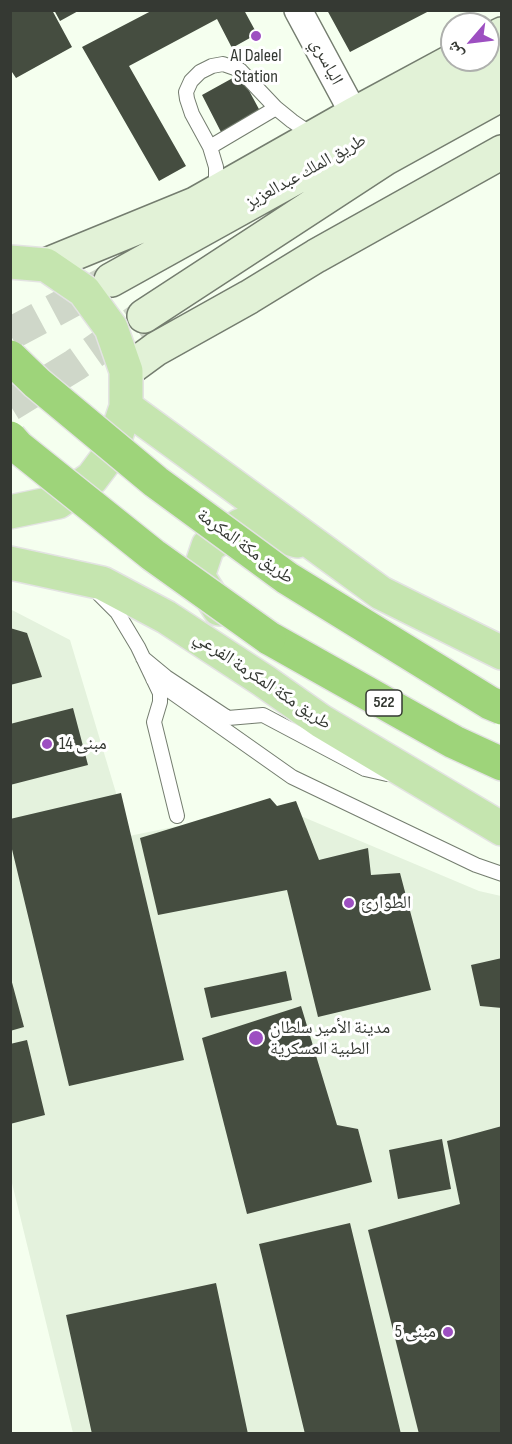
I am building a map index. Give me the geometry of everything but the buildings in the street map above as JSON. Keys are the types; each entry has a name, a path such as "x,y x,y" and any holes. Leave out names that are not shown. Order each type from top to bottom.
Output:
{"highway":[{"name":"طريق مكة المكرمة","path":"10,357 37,383 156,482 287,578 490,704 501,708"},
{"name":"522","path":"10,438 18,447 153,555 269,638 454,742 501,765"}],"main road":[{"name":"طريق الملك عبدالعزيز","path":"111,280 501,63"},
{"path":"46,265 195,204 440,68"},
{"name":"طريق الملك عبدالعزيز","path":"144,316 386,158 501,94"},
{"path":"126,371 156,349 501,152"},
{"path":"10,512 58,502 92,478 110,454 126,407 126,371 111,328 84,291 46,265 12,261"},
{"path":"126,407 381,593 501,653"},
{"path":"316,546 241,525 208,546 198,576 216,606 321,721"},
{"name":"طريق مكة المكرمة الفرعي","path":"10,563 102,583 166,617 321,721 501,829"}],"street":[{"name":"الياسري","path":"298,10 354,114"}],"lane":[{"path":"216,192 216,167 210,147 192,114 186,92 190,81 200,72 223,64 240,70 276,108 315,136"},
{"path":"210,147 276,108"},
{"path":"78,578 100,594 117,612 138,647 160,693 160,702 154,722 177,816"},
{"path":"143,658 166,677 228,718 263,716 365,769 425,784"},
{"path":"153,680 292,777 476,865 501,874"}],"shaded area":[{"name":"مدينة الأمير سلطان الطبية العسكرية","path":"10,609 70,640 129,836 277,806 479,891 501,896 501,1433 73,1433 11,1179"}],"tunnel":[{"path":"10,334 109,281"},
{"path":"10,405 75,365 144,316"}],"place":[{"name":"Al Daleel Station","path":"256,36"},
{"name":"مبنى 14","path":"47,744"},
{"name":"الطوارئ","path":"349,903"},
{"name":"مدينة الأمير سلطان الطبية العسكرية","path":"256,1038"},
{"name":"مبنى 5","path":"448,1332"}]}
